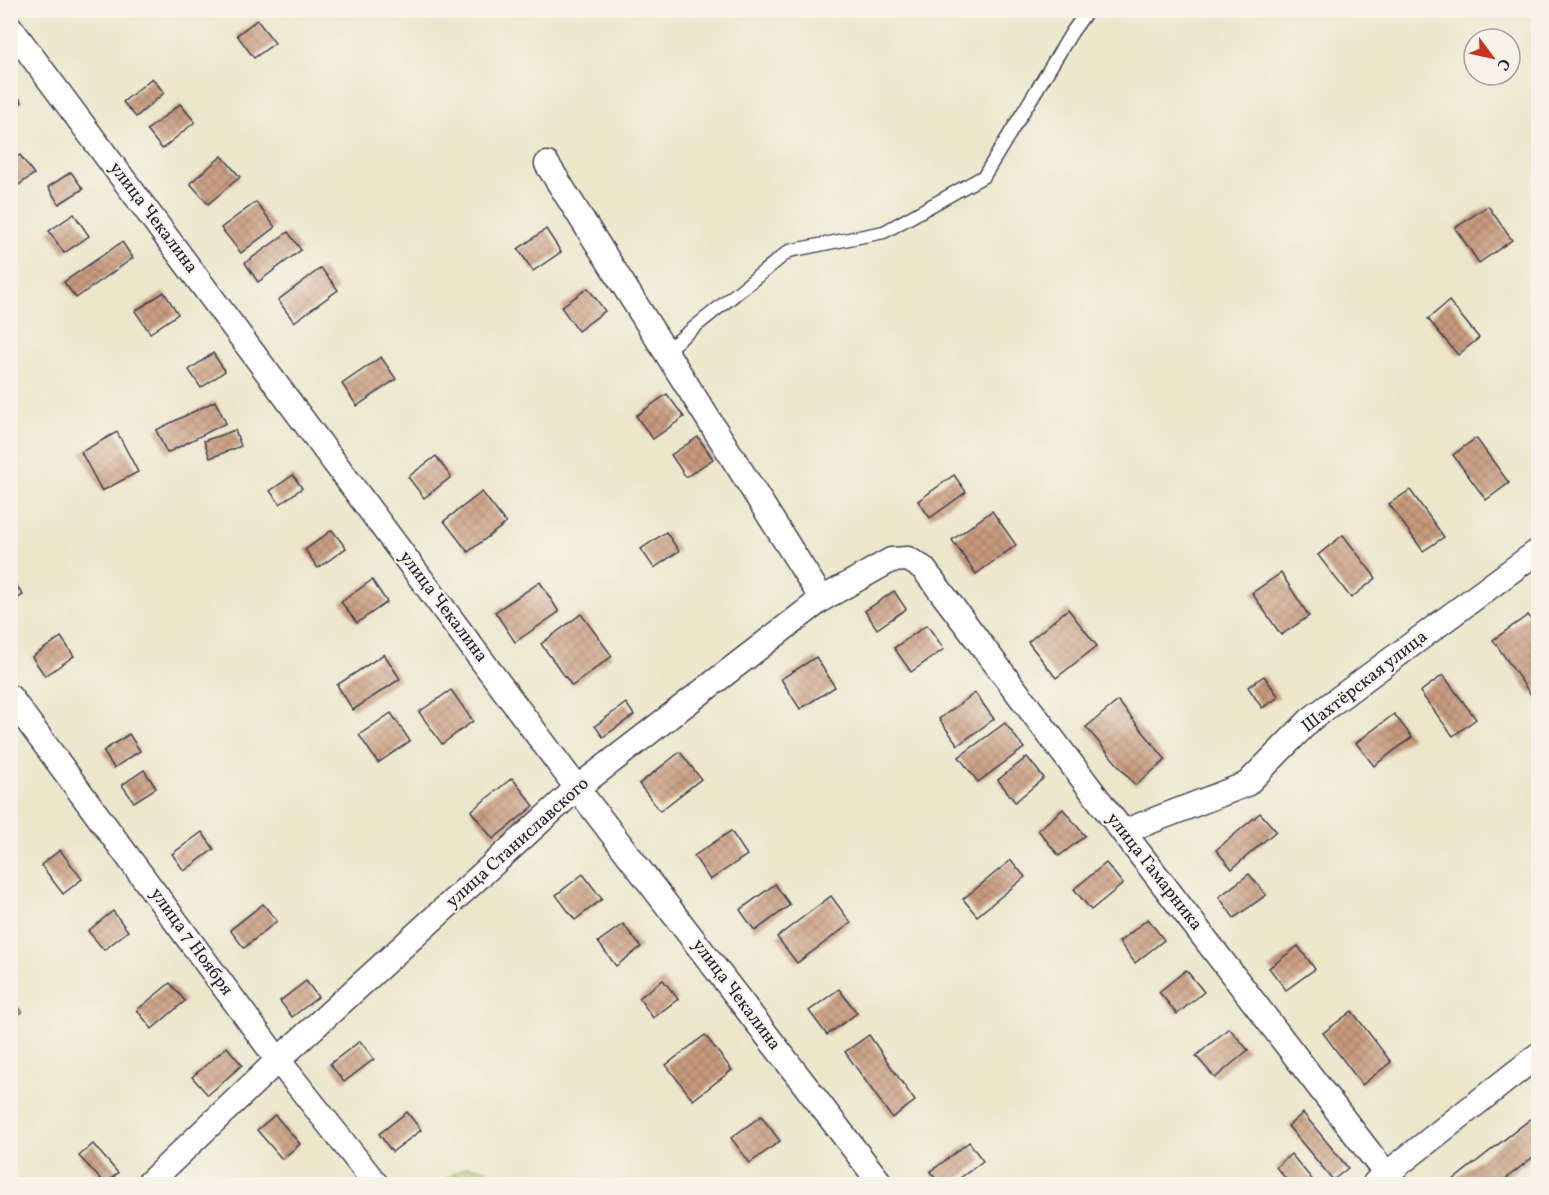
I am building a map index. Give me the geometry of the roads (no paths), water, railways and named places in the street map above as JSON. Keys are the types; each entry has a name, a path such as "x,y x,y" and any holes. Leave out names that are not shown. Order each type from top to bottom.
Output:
{"street":[{"name":"улица Чекалина","path":"10,27 577,788 880,1185"},
{"path":"547,164 822,599"},
{"name":"Шахтёрская улица","path":"1123,832 1247,784 1311,719 1539,551"},
{"name":"улица Станиславского","path":"148,1185 278,1060 577,788 822,599 891,560 908,559 923,568"},
{"name":"улица Гамарника","path":"923,568 1123,832 1380,1179"},
{"name":"улица 7 Ноября","path":"10,697 278,1060 376,1185"},
{"path":"1380,1179 1539,1055"}],"lane":[{"path":"665,351 789,252 884,232 984,176 1072,32 1088,10"}]}
